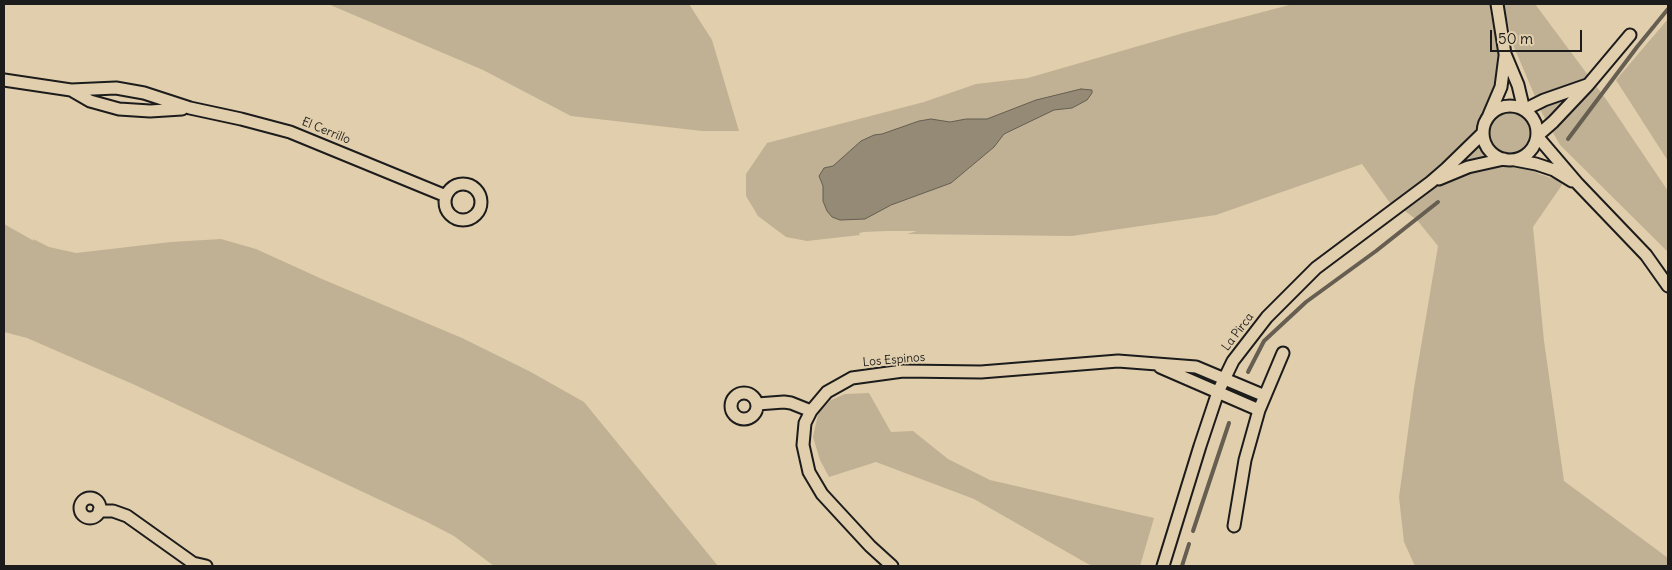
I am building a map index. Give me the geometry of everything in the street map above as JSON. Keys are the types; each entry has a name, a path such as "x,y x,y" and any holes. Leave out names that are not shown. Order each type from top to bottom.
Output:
{"street":[{"path":"1497,4 1505,54 1518,86 1524,110 1534,121 1537,136 1529,152 1522,157 1508,160 1495,156 1489,150 1484,141 1483,133 1484,124 1501,87 1505,54"},
{"path":"1537,136 1588,85 1630,35"},
{"name":"El Cerrillo","path":"4,80 71,90 116,88 144,93 190,108 290,132 446,196"},
{"path":"1488,117 1505,107 1524,110 1544,100 1588,85"},
{"name":"El Cerrillo","path":"71,90 90,101 119,109 150,111 190,108"},
{"name":"La Pirca","path":"1163,566 1218,392 1233,361 1267,317 1316,268 1446,170 1483,133"},
{"name":"La Pirca","path":"1537,136 1578,184 1646,255 1668,286"},
{"name":"La Pirca","path":"1430,182 1468,168 1508,160 1536,164 1554,170 1578,184"},
{"path":"1234,526 1245,460 1259,410 1283,353"},
{"name":"Los Espinos","path":"892,566 870,546 822,494 809,472 803,445 806,423 811,411 827,392 852,378 903,371 981,372 1118,361 1196,367 1265,396"},
{"name":"Los Espinos","path":"1152,363 1259,410"},
{"path":"757,404 784,402 811,411"},
{"path":"99,511 112,511 127,516 193,565 206,566"}],"shaded area":[{"path":"328,4 689,4 712,40 739,131 702,131 571,116 483,70"},
{"path":"1293,4 1490,4 1491,16 1496,26 1499,58 1495,92 1480,126 1481,144 1501,164 1529,168 1539,174 1564,182 1533,227 1544,341 1564,481 1668,558 1668,566 1415,566 1404,542 1399,497 1414,388 1438,246 1417,220 1393,202 1390,203 1362,164 1216,215 1072,236 907,234 917,231 887,231 864,232 859,233 860,235 807,241 786,237 758,216 746,196 746,174 767,143 924,102 976,84 1028,78 1187,32"},
{"path":"1503,4 1535,4 1608,102 1668,191 1668,252 1560,145 1542,113 1514,47"},
{"path":"1668,19 1668,161 1616,80"},
{"path":"1081,89 1092,90 1087,100 1072,108 1054,110 1004,134 994,147 951,183 891,205 865,219 840,220 832,217 827,211 823,201 823,186 819,176 824,168 833,166 861,141 919,121 931,119 950,122 966,119 987,119 1036,100"},
{"path":"1510,109 1519,111 1527,116 1532,124 1534,133 1532,142 1527,150 1519,155 1510,157 1501,155 1493,150 1488,142 1486,133 1488,124 1493,116 1501,111"},
{"path":"4,224 34,241 33,239 49,247 76,253 171,242 221,239 256,249 462,338 529,371 584,402 718,566 494,566 454,536 427,522 135,385 27,338 4,332"},
{"path":"869,393 891,432 913,431 948,459 990,480 1154,518 1140,566 1093,566 974,499 876,462 829,477 820,460 813,437 818,414 831,400 845,394"}],"waterway":[{"path":"1568,139 1668,9"},
{"path":"1248,372 1264,341 1306,302 1376,251 1438,202"},
{"path":"1193,531 1229,423"},
{"path":"1182,566 1189,544"}]}
